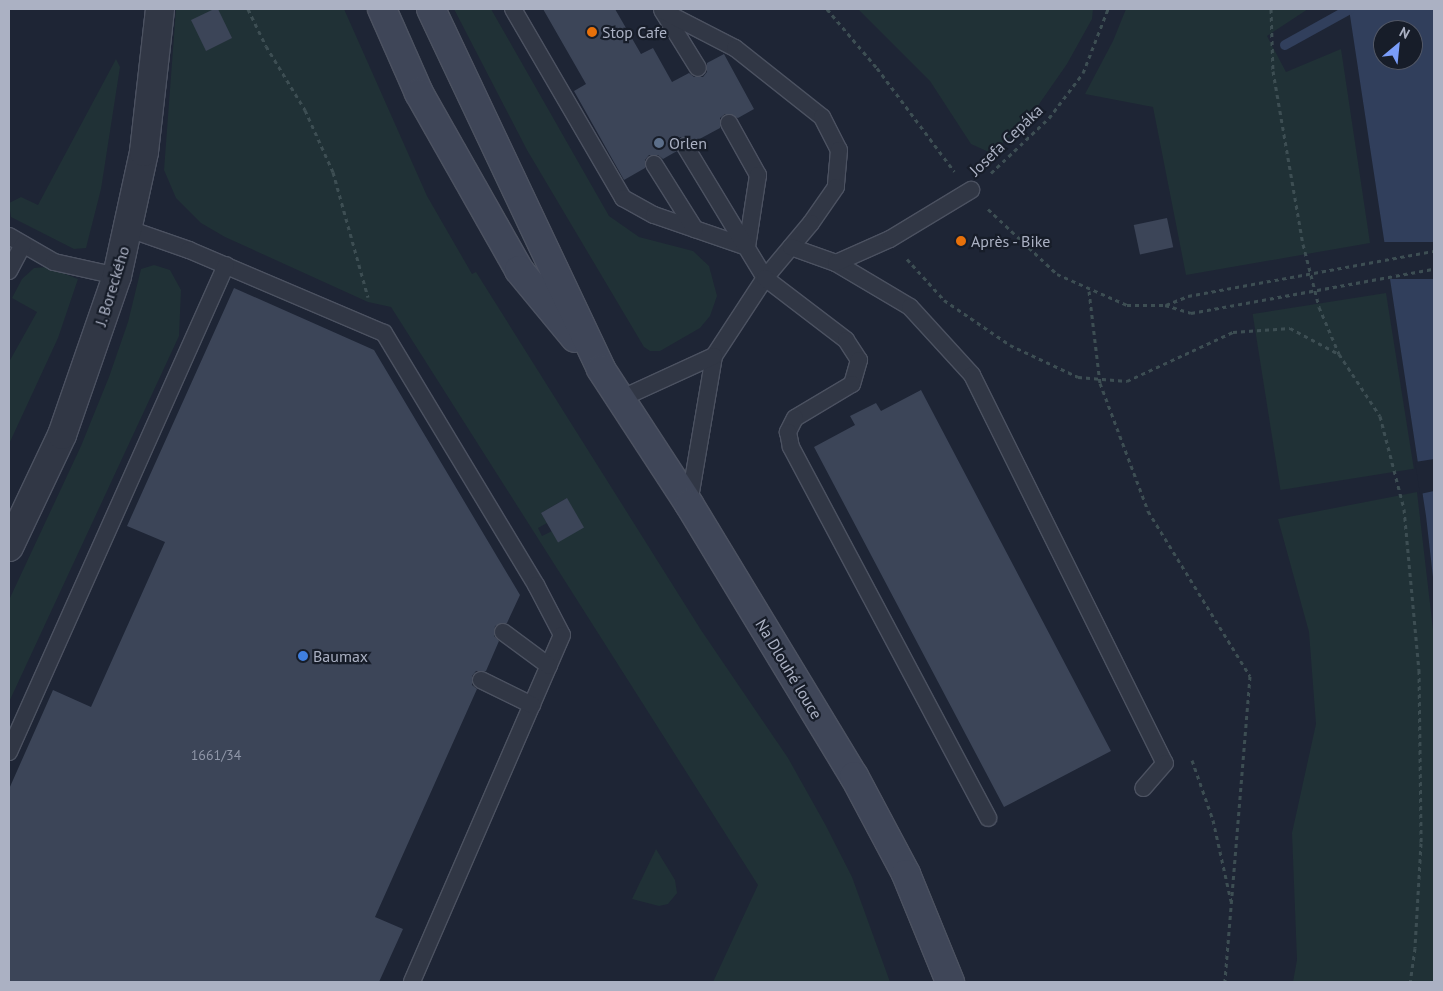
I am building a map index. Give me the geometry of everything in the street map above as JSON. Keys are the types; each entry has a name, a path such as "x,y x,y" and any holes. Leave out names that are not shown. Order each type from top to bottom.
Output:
{"main road":[{"path":"382,9 418,93 519,270 601,369"},
{"path":"431,9 601,369"},
{"name":"Na Dlouhé louce","path":"601,369 689,504 854,776 906,874 950,982"}],"street":[{"name":"J. Boreckého","path":"9,547 62,435 117,276 129,229 144,152 160,9"}],"lane":[{"path":"512,9 591,131 624,198 654,215 747,247"},
{"path":"662,10 698,68"},
{"path":"662,10 736,48 822,117 830,128 839,150 836,187 765,278 714,356 689,504"},
{"path":"729,123 758,175 747,247"},
{"path":"685,146 765,278 846,340 859,360 852,384 795,418 788,432 791,447 988,818"},
{"path":"654,164 695,229"},
{"path":"836,263 890,239 971,190"},
{"path":"129,229 226,265 384,332 536,585 562,635 412,982"},
{"path":"9,236 54,262 117,276"},
{"path":"9,272 23,244"},
{"path":"791,247 836,263 910,307 972,375 1165,763 1143,788"},
{"path":"9,752 226,265"},
{"path":"620,399 714,356"},
{"path":"503,632 549,666"},
{"path":"482,680 532,705"}],"path":[{"path":"248,9 266,46 304,110 332,172 369,298"},
{"path":"827,9 877,68 936,151 971,190"},
{"name":"Josefa Cepáka","path":"1108,9 1083,73 1031,137 971,190 1006,228 1057,274 1089,291 1127,305 1165,305 1190,313 1434,269"},
{"path":"1271,9 1273,71 1303,244 1319,307 1339,354 1380,416 1404,509 1419,679 1421,843 1415,948 1410,982"},
{"path":"890,239 944,300 1010,346 1078,377 1127,381 1233,332 1290,328 1339,354"},
{"path":"1165,305 1188,296 1434,251"},
{"path":"1089,291 1099,379 1148,512 1250,676 1225,982"},
{"path":"1191,756 1213,820 1232,905"}],"shaded area":[{"path":"176,9 344,9 427,196 472,274 476,272 701,630 788,758 852,877 890,982 713,982 758,885 391,307 368,302 225,237 201,223 176,198 164,170","holes":["567,498 552,531 542,536 538,528 547,523 541,513"]},
{"path":"454,9 491,9 609,216 639,237 693,251 709,266 717,296 710,316 700,328 660,351 650,351 644,347 527,150"},
{"path":"858,9 1093,9 1092,19 1067,64 1028,120 991,153 971,144 930,81"},
{"path":"1126,9 1308,9 1267,36 1286,72 1341,49 1370,243 1186,275 1153,107 1085,94 1113,41"},
{"path":"116,59 120,67 101,189 86,248 74,249 11,217 9,203 21,197 38,205"},
{"path":"154,265 170,270 181,290 179,336 9,702 9,600 81,446 109,377 128,322 141,269"},
{"path":"47,267 78,279 58,338 9,444 9,362 37,312 12,298 22,279 34,268"},
{"path":"1386,293 1414,469 1281,490 1253,314"},
{"path":"1417,492 1434,638 1434,982 1293,982 1297,960 1292,833 1316,724 1309,632 1278,519"},
{"path":"656,849 675,880 677,893 668,904 659,906 632,899"}],"water":[{"path":"1349,9 1434,9 1434,586 1426,516"}],"pier":[{"path":"1382,242 1434,242 1434,279 1382,279"},
{"path":"1434,459 1434,491 1420,494 1415,462"}],"building":[{"path":"214,9 218,9 232,38 206,51 191,20"},
{"path":"543,9 615,9 641,54 653,48 672,82 689,73 694,77 703,77 707,72 707,63 724,54 754,109 738,118 725,114 720,118 720,128 694,142 689,137 680,137 676,142 677,151 663,159 658,155 649,155 645,160 645,168 624,180 574,91 586,84"},
{"path":"1167,218 1173,247 1140,254 1134,225"},
{"name":"Baumax","path":"234,288 374,350 520,595 507,623 495,626 494,636 499,641 486,671 476,671 472,676 472,685 477,689 375,917 403,929 379,982 9,982 9,789 53,690 91,707 165,542 127,526"},
{"path":"921,390 1111,751 1004,807 814,447 855,425 850,416 876,403 881,411"},
{"path":"567,498 584,527 558,542 541,513"}],"waterway":[{"path":"1285,45 1350,9"}],"place":[{"name":"Stop Cafe","path":"592,32"},
{"name":"Orlen","path":"659,143"},
{"name":"Après - Bike","path":"961,241"},
{"name":"Baumax","path":"303,656"}]}
